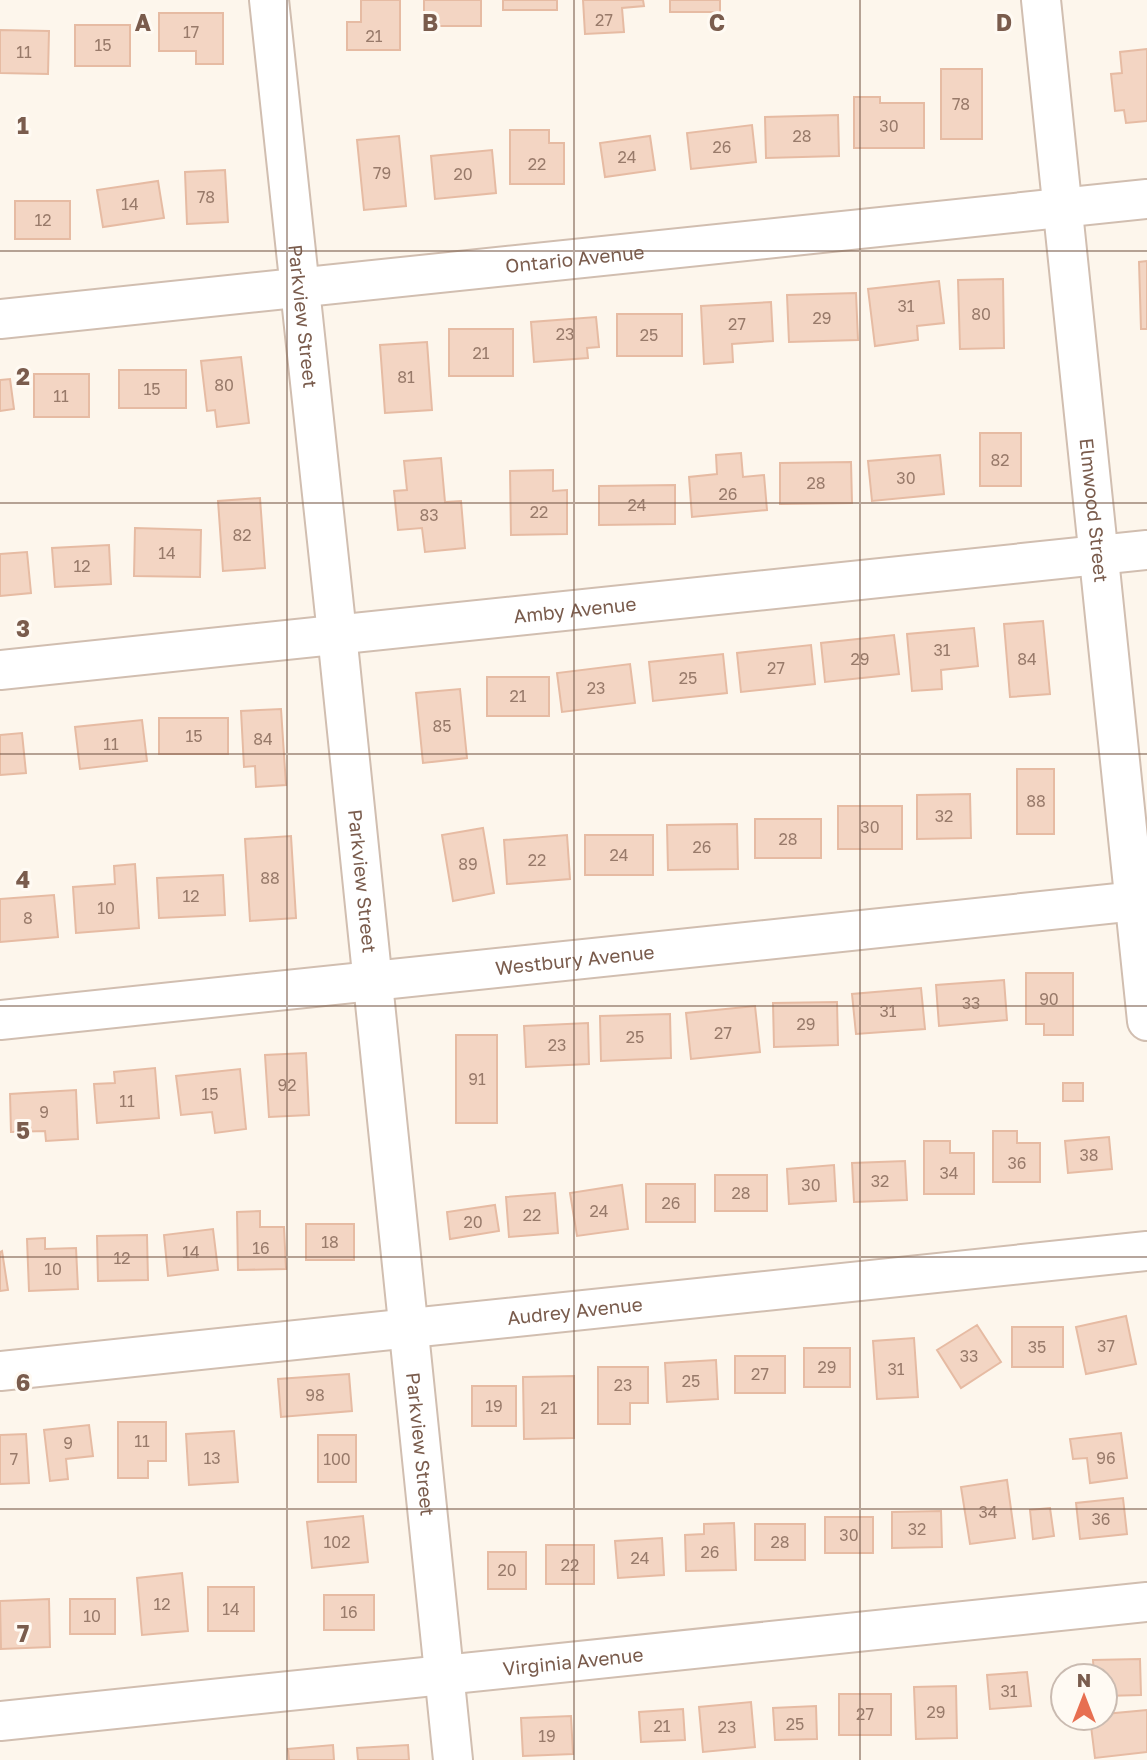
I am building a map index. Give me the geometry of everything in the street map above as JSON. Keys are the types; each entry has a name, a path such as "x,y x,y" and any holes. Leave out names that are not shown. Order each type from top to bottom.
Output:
{"street":[{"name":"Parkview Street","path":"270,0 453,1760"},
{"name":"Elmwood Street","path":"1041,0 1099,555 1141,900 1147,1021"},
{"name":"Ontario Avenue","path":"0,319 1147,199"},
{"name":"Amby Avenue","path":"0,670 1147,550"},
{"name":"Westbury Avenue","path":"0,1020 1141,900"},
{"name":"Audrey Avenue","path":"0,1371 1147,1251"},
{"name":"Virginia Avenue","path":"0,1721 1147,1602"}],"building":[{"path":"361,0 400,0 400,50 347,50 347,22 361,22"},
{"path":"424,0 481,0 481,26 424,26"},
{"path":"503,0 557,0 557,10 503,10"},
{"path":"583,0 643,0 644,6 622,8 624,32 585,34"},
{"path":"670,0 720,0 720,12 670,12"},
{"path":"159,13 223,13 223,64 196,64 196,51 159,51"},
{"path":"75,25 130,25 130,66 75,66"},
{"path":"0,30 49,31 48,74 0,73"},
{"path":"1147,49 1147,121 1126,123 1124,110 1115,111 1111,74 1122,73 1120,52"},
{"path":"941,69 982,69 982,139 941,139"},
{"path":"854,97 880,97 880,103 924,103 924,148 854,148"},
{"path":"838,115 839,156 766,158 765,117"},
{"path":"752,125 756,162 691,169 687,133"},
{"path":"510,130 549,130 549,143 564,143 564,184 510,184"},
{"path":"399,136 406,206 364,210 357,140"},
{"path":"650,136 655,170 605,177 600,143"},
{"path":"492,150 496,193 435,199 431,156"},
{"path":"225,170 228,222 187,224 185,172"},
{"path":"158,181 164,218 103,227 97,190"},
{"path":"15,201 70,201 70,239 15,239"},
{"path":"1147,261 1147,329 1141,329 1139,262"},
{"path":"1003,279 1004,348 960,349 958,280"},
{"path":"939,281 944,323 917,326 918,340 875,346 868,289"},
{"path":"856,293 858,340 789,342 787,295"},
{"path":"771,302 773,341 732,344 733,362 704,364 701,306"},
{"path":"617,314 682,314 682,356 617,356"},
{"path":"596,317 599,347 587,348 588,358 534,362 531,322"},
{"path":"449,329 513,329 513,376 449,376"},
{"path":"427,342 432,410 385,413 380,345"},
{"path":"241,357 249,423 217,427 215,410 207,411 201,361"},
{"path":"119,370 186,370 186,408 119,408"},
{"path":"34,374 89,374 89,417 34,417"},
{"path":"10,379 14,409 0,411 0,380"},
{"path":"980,433 1021,433 1021,486 980,486"},
{"path":"741,453 743,477 764,475 767,510 692,517 689,477 717,474 716,455"},
{"path":"940,455 944,494 872,501 868,461"},
{"path":"441,458 445,502 461,501 465,548 425,552 422,528 398,530 394,491 407,490 404,461"},
{"path":"851,462 852,503 780,504 780,463"},
{"path":"553,470 553,491 567,490 567,534 511,535 510,471"},
{"path":"675,485 675,524 599,525 599,486"},
{"path":"260,498 265,568 223,571 218,501"},
{"path":"135,528 201,530 200,577 134,576"},
{"path":"109,545 111,584 55,587 52,548"},
{"path":"27,552 31,593 0,596 0,554"},
{"path":"1043,621 1050,694 1010,697 1004,624"},
{"path":"974,628 978,666 941,670 942,689 912,691 907,634"},
{"path":"894,635 899,674 825,682 821,643"},
{"path":"811,645 815,684 741,692 737,653"},
{"path":"723,654 727,693 653,701 649,662"},
{"path":"630,664 635,703 562,712 557,673"},
{"path":"487,677 549,677 549,716 487,716"},
{"path":"460,689 467,758 423,763 416,693"},
{"path":"281,709 286,785 256,787 255,766 244,767 241,711"},
{"path":"159,718 228,718 228,754 159,754"},
{"path":"142,720 147,761 80,769 75,727"},
{"path":"22,733 26,773 0,775 0,735"},
{"path":"1017,769 1054,769 1054,834 1017,834"},
{"path":"970,794 971,838 917,839 917,795"},
{"path":"838,806 902,806 902,849 838,849"},
{"path":"755,819 821,819 821,858 755,858"},
{"path":"737,824 738,869 668,870 667,825"},
{"path":"483,828 494,893 453,901 442,835"},
{"path":"567,835 570,879 507,884 504,840"},
{"path":"585,835 653,835 653,875 585,875"},
{"path":"291,836 296,918 250,921 245,839"},
{"path":"135,864 139,928 76,933 73,887 115,884 114,866"},
{"path":"223,875 225,915 159,918 157,878"},
{"path":"54,895 58,937 0,942 0,899"},
{"path":"1026,973 1073,973 1073,1035 1044,1035 1044,1024 1026,1024"},
{"path":"1004,980 1007,1020 939,1026 936,985"},
{"path":"921,988 925,1029 856,1034 852,994"},
{"path":"837,1002 838,1045 774,1047 773,1003"},
{"path":"755,1006 760,1052 691,1059 686,1013"},
{"path":"670,1014 671,1058 601,1061 600,1016"},
{"path":"588,1023 589,1064 526,1067 524,1026"},
{"path":"456,1035 497,1035 497,1123 456,1123"},
{"path":"306,1053 309,1115 269,1117 265,1055"},
{"path":"155,1068 159,1118 97,1123 94,1084 115,1083 114,1072"},
{"path":"240,1069 246,1129 215,1133 212,1112 181,1115 176,1076"},
{"path":"1063,1083 1083,1083 1083,1101 1063,1101"},
{"path":"76,1090 78,1139 46,1141 45,1131 11,1132 10,1094"},
{"path":"993,1131 1017,1131 1017,1143 1040,1143 1040,1182 993,1182"},
{"path":"1109,1137 1112,1169 1068,1173 1065,1141"},
{"path":"924,1141 950,1141 950,1153 974,1153 974,1194 924,1194"},
{"path":"905,1161 907,1200 854,1202 852,1163"},
{"path":"834,1165 836,1201 789,1204 787,1169"},
{"path":"715,1175 767,1175 767,1211 715,1211"},
{"path":"646,1184 695,1184 695,1222 646,1222"},
{"path":"622,1185 628,1229 577,1236 570,1193"},
{"path":"555,1193 558,1233 509,1237 506,1197"},
{"path":"495,1205 499,1231 450,1239 447,1212"},
{"path":"260,1211 260,1227 284,1227 286,1269 238,1270 237,1212"},
{"path":"306,1224 354,1224 354,1260 306,1260"},
{"path":"213,1229 218,1270 168,1276 164,1235"},
{"path":"147,1235 148,1280 98,1281 97,1236"},
{"path":"45,1238 45,1249 76,1248 78,1289 29,1291 27,1239"},
{"path":"2,1251 8,1290 0,1291 0,1252"},
{"path":"1126,1316 1136,1364 1086,1374 1076,1327"},
{"path":"977,1325 1001,1362 961,1388 937,1350"},
{"path":"1012,1327 1063,1327 1063,1367 1012,1367"},
{"path":"914,1338 918,1397 877,1399 873,1341"},
{"path":"804,1348 850,1348 850,1387 804,1387"},
{"path":"735,1356 785,1356 785,1393 735,1393"},
{"path":"716,1360 718,1399 667,1402 665,1363"},
{"path":"598,1367 648,1367 648,1403 630,1403 630,1424 598,1424"},
{"path":"349,1374 352,1411 281,1417 278,1379"},
{"path":"574,1376 574,1438 524,1439 523,1377"},
{"path":"472,1386 516,1386 516,1426 472,1426"},
{"path":"118,1422 166,1422 166,1461 148,1461 148,1478 118,1478"},
{"path":"89,1425 93,1456 66,1459 68,1479 50,1481 44,1430"},
{"path":"234,1431 238,1482 189,1485 186,1434"},
{"path":"1121,1433 1127,1478 1090,1483 1087,1458 1073,1459 1070,1439"},
{"path":"26,1434 29,1483 0,1484 0,1435"},
{"path":"318,1435 356,1435 356,1482 318,1482"},
{"path":"1007,1480 1015,1538 970,1544 961,1487"},
{"path":"1123,1498 1127,1534 1080,1539 1076,1503"},
{"path":"1050,1508 1054,1536 1033,1539 1030,1510"},
{"path":"941,1511 942,1547 892,1548 892,1512"},
{"path":"363,1516 368,1562 312,1568 307,1522"},
{"path":"825,1517 873,1517 873,1553 825,1553"},
{"path":"734,1523 736,1570 686,1571 685,1535 704,1534 704,1524"},
{"path":"755,1524 805,1524 805,1560 755,1560"},
{"path":"662,1538 664,1575 618,1578 615,1541"},
{"path":"546,1545 594,1545 594,1584 546,1584"},
{"path":"488,1552 526,1552 526,1589 488,1589"},
{"path":"182,1573 188,1631 142,1635 137,1578"},
{"path":"208,1587 254,1587 254,1631 208,1631"},
{"path":"324,1595 374,1595 374,1630 324,1630"},
{"path":"49,1599 50,1647 1,1649 0,1601"},
{"path":"70,1599 115,1599 115,1634 70,1634"},
{"path":"1140,1659 1141,1695 1119,1696 1119,1662 1093,1660"},
{"path":"1027,1672 1031,1706 990,1709 987,1675"},
{"path":"956,1686 957,1738 916,1739 914,1687"},
{"path":"839,1694 891,1694 891,1735 839,1735"},
{"path":"751,1702 755,1747 703,1752 699,1707"},
{"path":"816,1706 817,1739 775,1740 773,1708"},
{"path":"683,1709 685,1740 641,1742 639,1712"},
{"path":"1147,1710 1147,1752 1095,1758 1092,1732 1119,1732 1119,1713"},
{"path":"571,1716 573,1754 523,1756 521,1718"},
{"path":"333,1745 334,1760 289,1760 288,1749"},
{"path":"408,1745 409,1760 358,1760 357,1748"}]}
